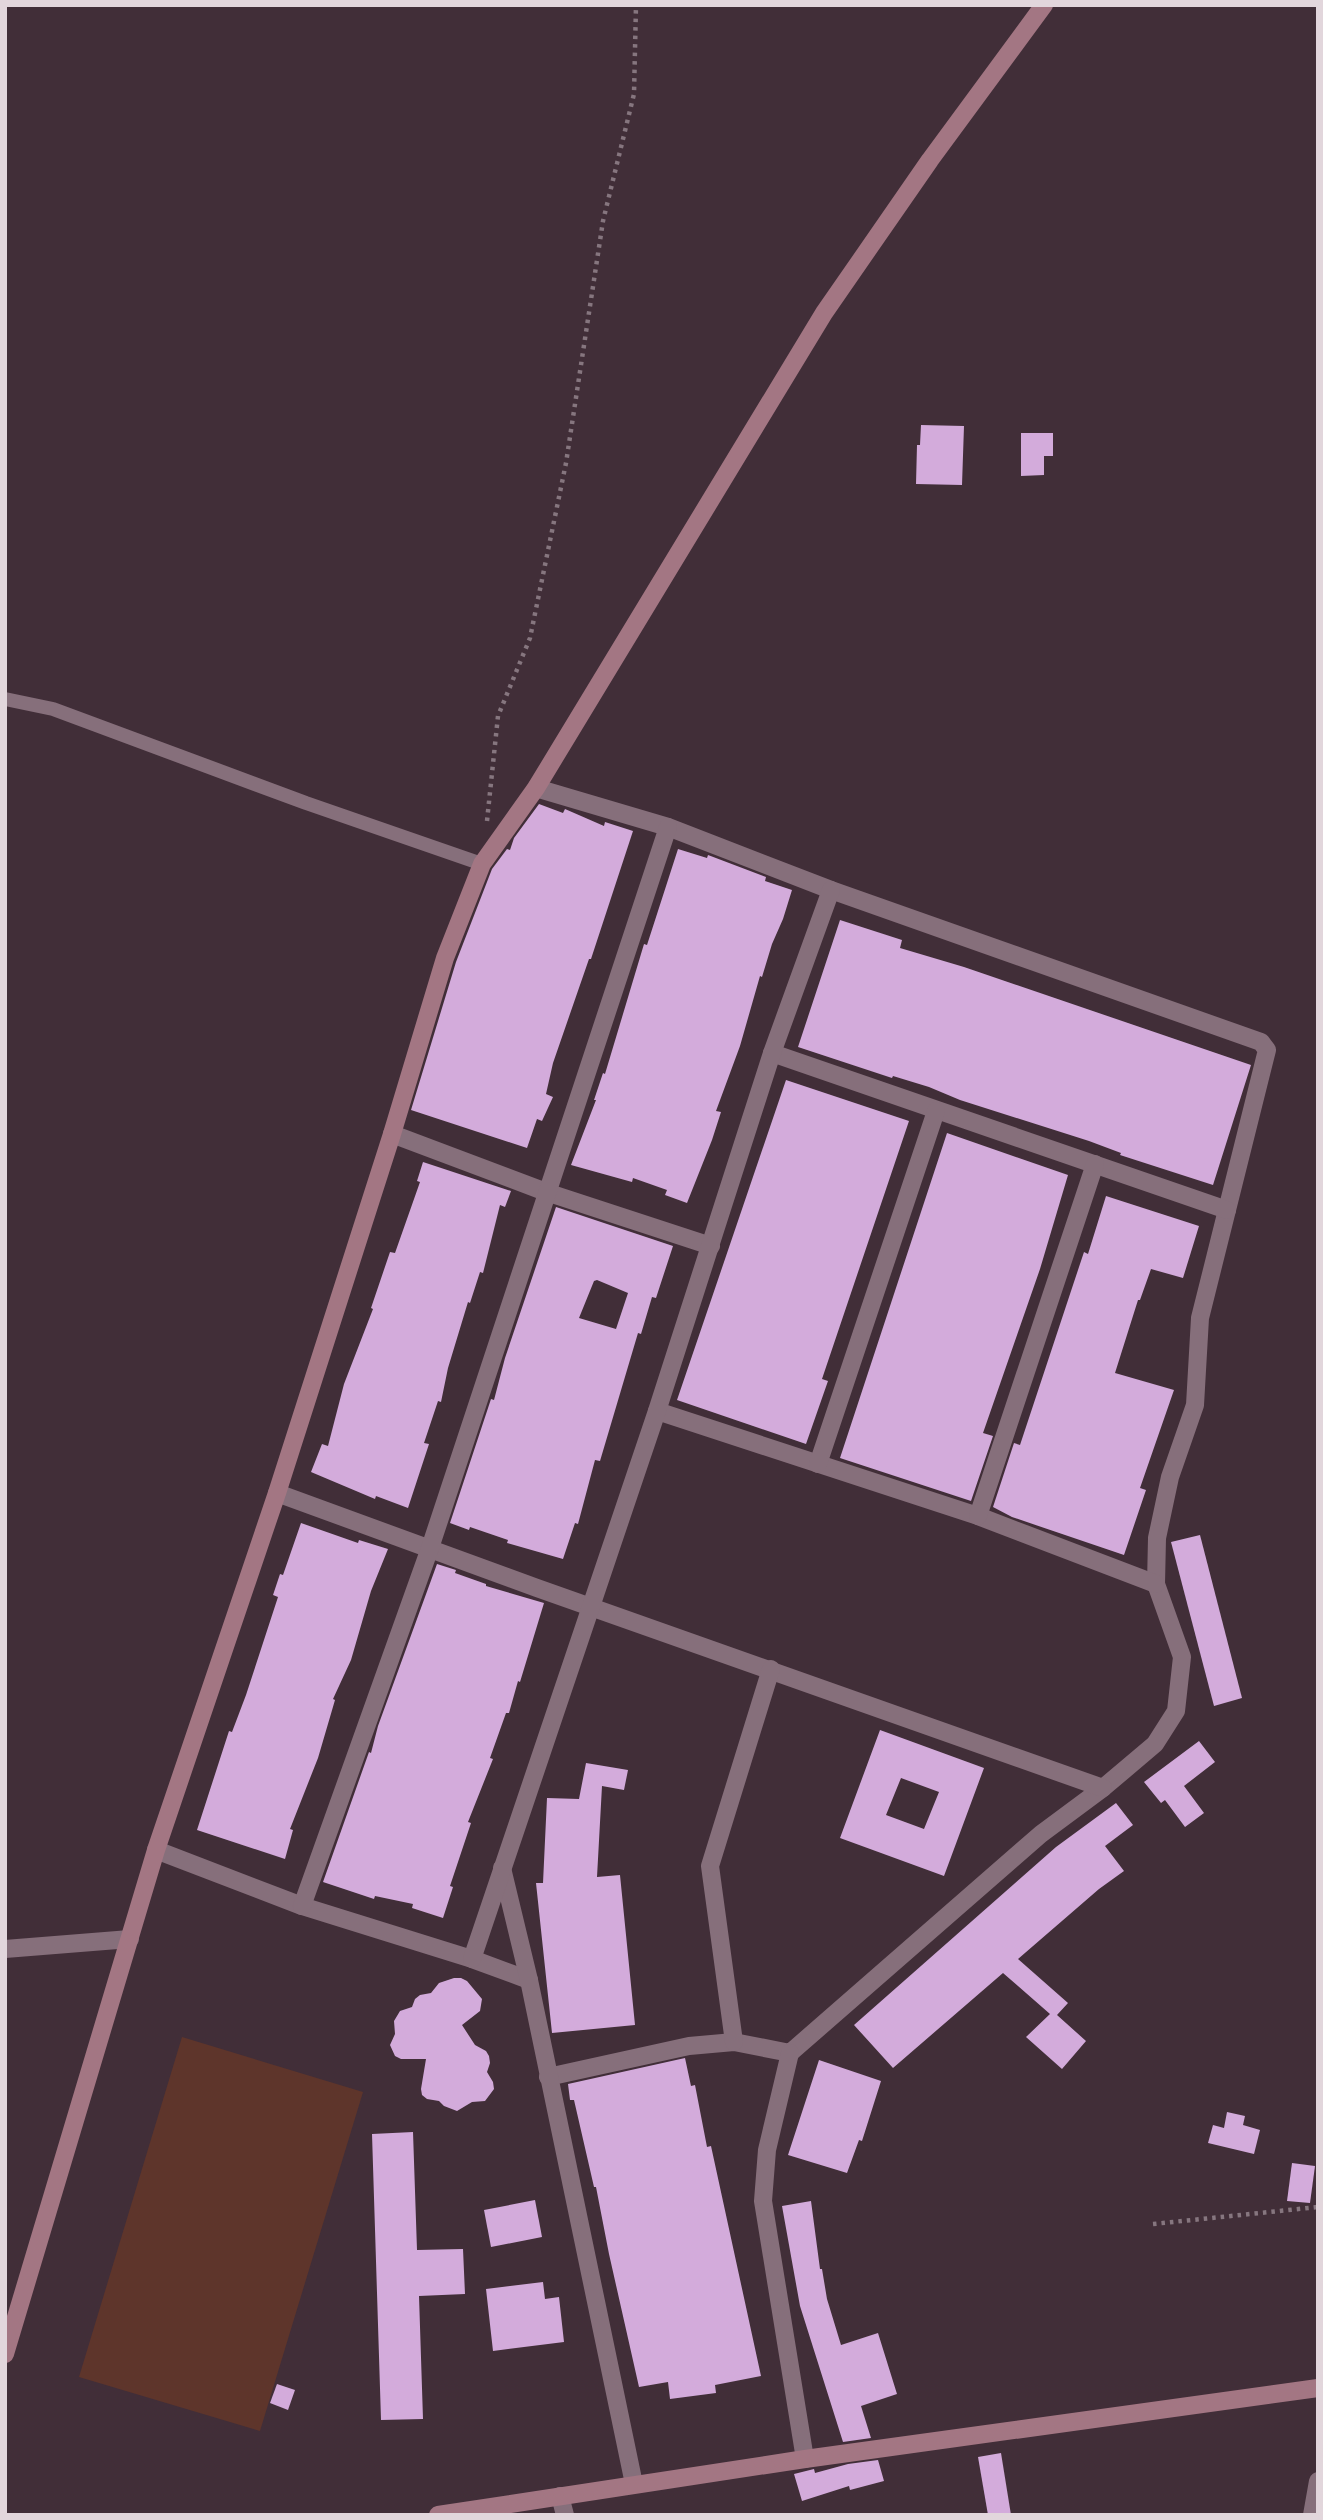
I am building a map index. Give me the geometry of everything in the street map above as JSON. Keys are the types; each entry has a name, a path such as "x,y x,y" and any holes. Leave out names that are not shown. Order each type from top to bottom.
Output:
{"street":[{"path":"5,2354 156,1850 277,1493 392,1134 445,958 482,864 536,788 824,313 930,160 1044,5"},
{"path":"536,788 668,827 831,890 1261,1042 1267,1051 1200,1318 1195,1405 1170,1477 1157,1538 1156,1584 1182,1657 1176,1711 1155,1744 1103,1788 1041,1834 790,2053 767,2150 763,2201 805,2459"},
{"path":"302,1906 430,1548 668,827"},
{"path":"471,1959 657,1411 772,1053 831,890"},
{"path":"772,1053 1227,1210"},
{"path":"818,1464 936,1111"},
{"path":"392,1134 546,1192 711,1245"},
{"path":"978,1516 1095,1164"},
{"path":"657,1411 978,1516 1156,1584"},
{"path":"277,1493 1103,1788"},
{"path":"734,2042 710,1866 771,1668"},
{"path":"156,1850 302,1906 471,1959 528,1980"},
{"path":"502,1868 634,2484"},
{"path":"5,1949 130,1939"},
{"path":"548,2077 689,2046 734,2042 790,2053"},
{"path":"438,2515 805,2459 1318,2388"},
{"path":"1312,2515 1318,2481"},
{"path":"560,2496 565,2515"}],"lane":[{"path":"5,699 53,709 306,803 482,864"}],"path":[{"path":"487,823 498,716 530,639 566,463 603,220 634,94 636,5"},
{"path":"1153,2224 1318,2207"}],"shaded area":[{"path":"182,2037 363,2092 260,2431 79,2377"}],"building":[{"path":"921,425 964,426 962,485 916,484 917,445 920,445"},
{"path":"1021,433 1053,433 1053,456 1044,456 1044,475 1021,476"},
{"path":"539,804 563,813 565,809 604,826 605,822 633,831 553,1063 546,1094 553,1097 542,1121 537,1119 527,1148 411,1110 456,962 492,869 507,849 510,850 514,838"},
{"path":"678,849 707,858 708,855 792,890 762,977 760,976 740,1046 716,1111 721,1112 712,1140 687,1203 665,1195 667,1190 633,1178 632,1182 571,1165 596,1100 603,1073 605,1074 644,944 647,945"},
{"path":"840,920 902,940 900,948 964,967 1251,1065 1213,1185 1120,1155 1121,1153 1089,1141 960,1100 929,1087 893,1076 892,1078 798,1047"},
{"path":"786,1080 909,1121 822,1379 828,1381 806,1444 677,1400"},
{"path":"947,1133 1068,1175 1040,1269 983,1433 993,1436 971,1501 840,1458"},
{"path":"423,1162 511,1191 505,1207 500,1205 483,1273 480,1272 470,1303 468,1302 448,1368 441,1402 438,1401 424,1443 429,1444 408,1508 376,1496 375,1499 311,1472 322,1444 328,1446 344,1384 373,1309 371,1308 390,1252 395,1253 420,1182 417,1181"},
{"path":"1106,1196 1199,1226 1183,1278 1151,1269 1138,1300 1115,1373 1174,1390 1140,1488 1146,1490 1124,1555 1012,1517 993,1507 1014,1443 1020,1445 1084,1252 1088,1254"},
{"path":"556,1207 673,1246 656,1298 652,1297 641,1334 638,1333 600,1461 595,1460 578,1524 575,1523 563,1559 507,1543 508,1540 470,1527 469,1530 450,1523 491,1399 494,1400 505,1358","holes":["594,1281 628,1293 616,1329 579,1318"]},
{"path":"301,1523 358,1543 359,1540 388,1549 371,1591 351,1660 333,1699 335,1700 318,1758 290,1829 293,1830 285,1859 197,1830 229,1731 232,1732 246,1695 278,1597 273,1595 280,1574 283,1575"},
{"path":"1200,1535 1242,1698 1214,1706 1171,1542"},
{"path":"437,1564 456,1570 455,1573 486,1586 544,1603 520,1682 518,1681 509,1713 506,1713 490,1758 493,1759 468,1822 471,1823 450,1886 453,1887 443,1918 412,1908 413,1904 375,1896 374,1899 323,1882"},
{"path":"880,1730 984,1768 944,1876 840,1838","holes":["901,1778 939,1792 924,1829 886,1815"]},
{"path":"1199,1741 1215,1762 1184,1786 1204,1813 1185,1827 1165,1800 1161,1803 1144,1782"},
{"path":"586,1763 628,1770 624,1790 602,1786 597,1877 620,1875 635,2025 552,2033 536,1883 543,1883 547,1798 579,1799"},
{"path":"1116,1803 1133,1825 1105,1846 1124,1871 1099,1889 1018,1959 1068,2003 1057,2015 1086,2041 1062,2069 1026,2037 1050,2014 1003,1973 893,2068 854,2025 1056,1847"},
{"path":"454,1978 467,1981 482,1999 480,2011 462,2025 475,2045 489,2056 487,2072 494,2089 485,2101 472,2102 457,2111 422,2095 426,2059 401,2059 395,2056 390,2045 395,2034 394,2021 400,2011 412,2007 415,1999 431,1993 439,1983"},
{"path":"685,2058 691,2086 695,2085 707,2147 711,2146 761,2376 715,2385 716,2393 670,2399 668,2382 639,2387 596,2187 574,2100 570,2100 568,2084"},
{"path":"819,2060 881,2081 862,2141 859,2140 847,2173 788,2155"},
{"path":"1227,2112 1245,2116 1243,2125 1260,2130 1254,2154 1208,2143 1213,2125 1224,2128"},
{"path":"413,2132 417,2250 463,2249 465,2294 419,2296 423,2419 381,2420 372,2134"},
{"path":"1292,2163 1315,2166 1310,2203 1287,2201"},
{"path":"535,2200 542,2237 491,2247 484,2210"},
{"path":"811,2201 820,2269 841,2345 878,2333 897,2394 861,2406 871,2438 843,2442 800,2306 782,2206"},
{"path":"543,2282 545,2299 559,2297 564,2342 493,2351 486,2289"},
{"path":"277,2384 295,2390 288,2410 270,2403"},
{"path":"1001,2453 1011,2515 988,2515 978,2457"},
{"path":"878,2460 884,2481 850,2490 849,2486 802,2501 794,2474 814,2469 815,2473 848,2464"}]}
